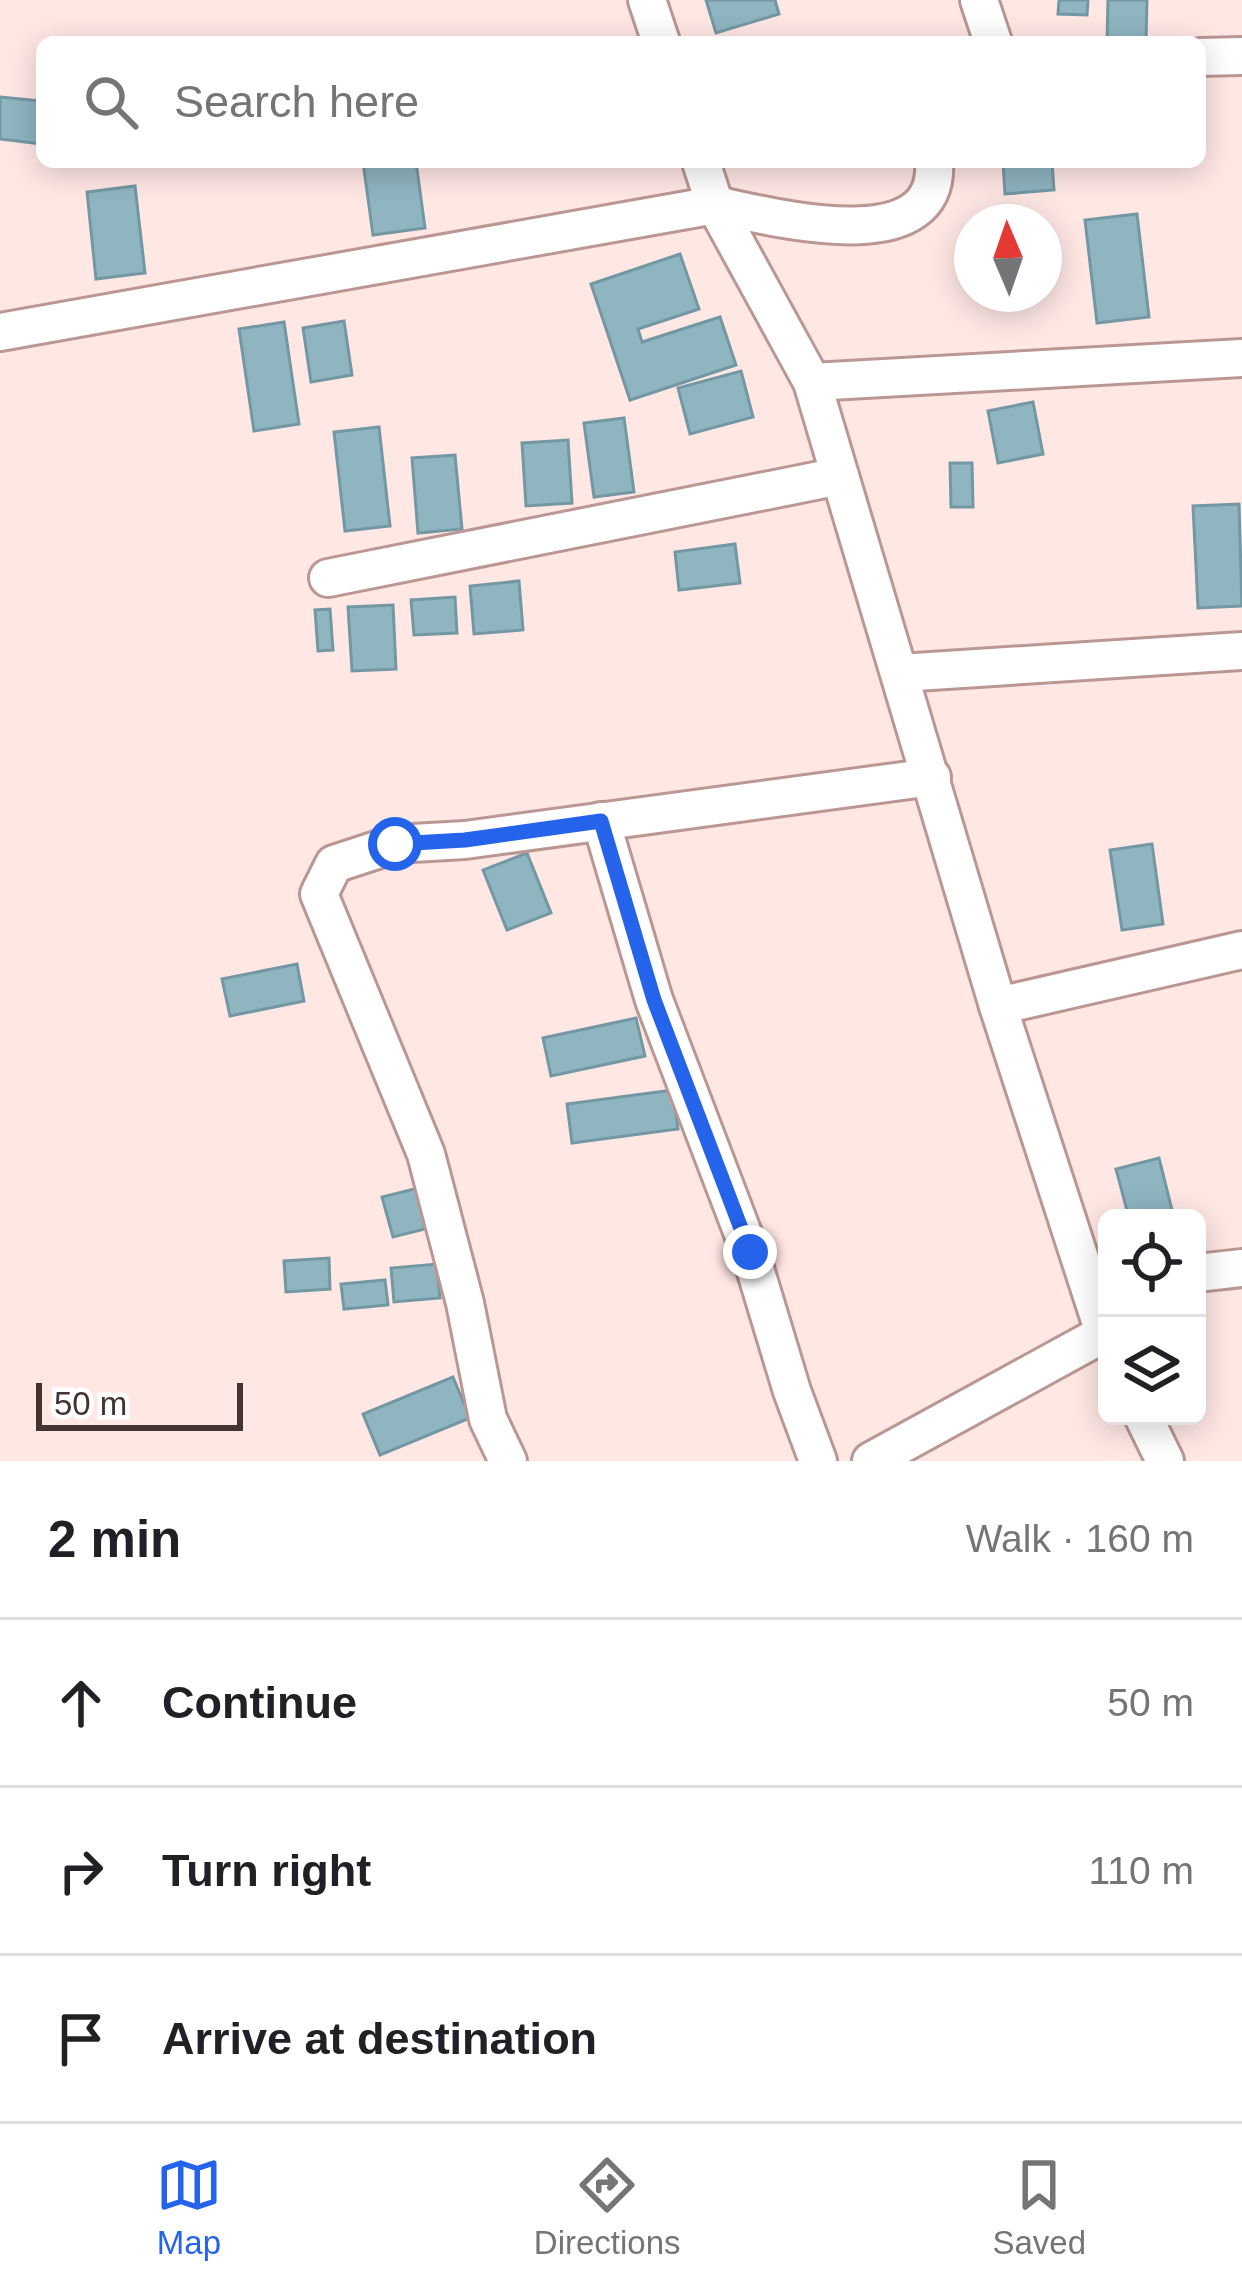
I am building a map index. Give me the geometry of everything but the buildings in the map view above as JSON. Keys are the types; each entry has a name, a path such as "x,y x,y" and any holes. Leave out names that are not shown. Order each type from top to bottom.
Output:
{"street":[{"path":"647,0 659,36"},
{"path":"979,0 991,36"},
{"path":"1206,57 1242,56"},
{"path":"703,168 715,205 812,382 998,1006 1098,1280"},
{"path":"0,332 715,205 824,227 879,223 918,208 935,179 934,168"},
{"path":"812,382 1242,358"},
{"path":"328,578 840,476"},
{"path":"900,673 1242,651"},
{"path":"508,1461 488,1419 465,1303 425,1154 319,894 334,864 395,844 465,840 932,776"},
{"path":"601,821 654,1000 750,1252 818,1461"},
{"path":"998,1006 1242,950"},
{"path":"1206,1272 1242,1268"},
{"path":"871,1461 1098,1342"},
{"path":"1147,1425 1165,1461"}],"route":[{"path":"395,844 465,840 601,821 654,1000 750,1252"}]}
